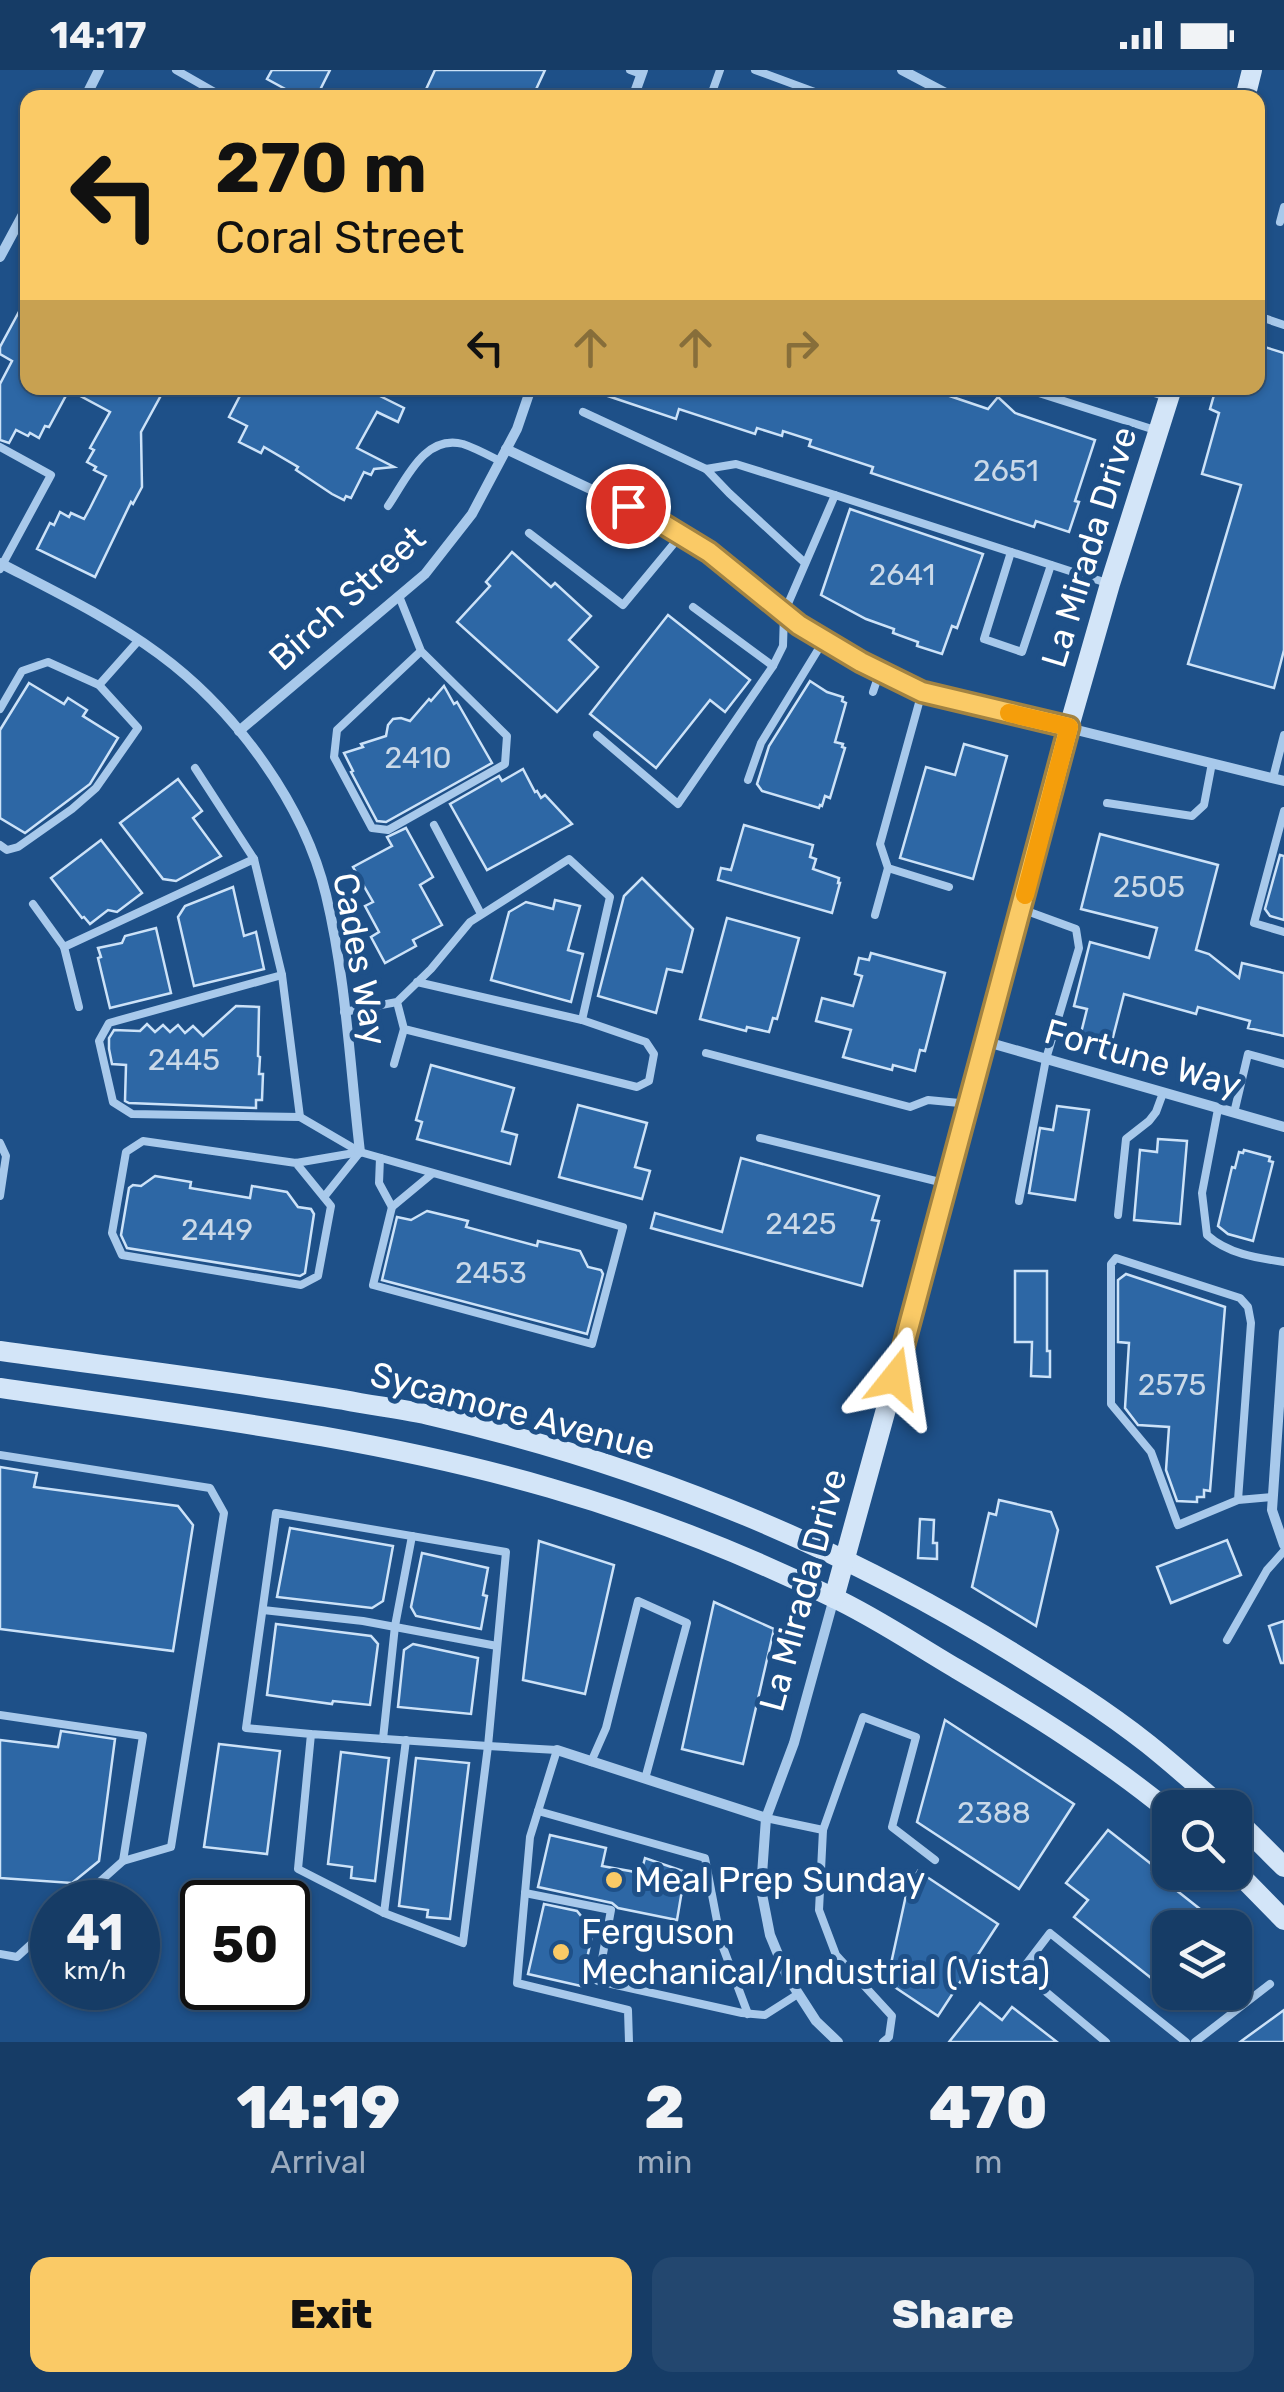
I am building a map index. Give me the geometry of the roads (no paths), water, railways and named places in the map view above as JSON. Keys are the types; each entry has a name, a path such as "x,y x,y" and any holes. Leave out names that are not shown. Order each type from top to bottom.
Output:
{"main road":[{"name":"La Mirada Drive","path":"834,1598 1069,727 1169,395"},
{"name":"Sycamore Avenue","path":"0,1351 292,1392 430,1416 558,1448 652,1479 846,1559 934,1604 1052,1677 1147,1743 1201,1790"},
{"name":"Sycamore Avenue","path":"0,1388 284,1430 417,1455 550,1488 644,1518 834,1598 1018,1706 1152,1799"},
{"path":"1252,1835 1284,1868"},
{"path":"1252,1887 1284,1920"}],"street":[{"path":"902,70 940,90"},
{"path":"0,257 20,219"},
{"name":"Birch Street","path":"239,731 425,574 472,514 517,428 529,395"},
{"path":"506,450 658,521 709,552 824,640 922,692 1278,779"},
{"name":"Cades Way","path":"1,566 98,614 160,654 214,701 280,788 310,846 326,892 338,957 360,1152"},
{"name":"Fortune Way","path":"986,1042 1284,1128"},
{"path":"1284,1332 1272,1510 1284,1548"},
{"name":"La Mirada Drive","path":"834,1598 794,1743 766,1818 761,1889 770,1935 786,1976 816,2021 838,2042"},
{"path":"558,1750 766,1818"}],"lane":[{"path":"176,70 211,90"},
{"path":"755,70 809,90"},
{"path":"1280,222 1284,207"},
{"path":"14,230 20,233"},
{"path":"1045,395 1160,431"},
{"path":"583,412 706,468 805,563"},
{"path":"388,506 423,454 440,444 467,446 500,461"},
{"path":"0,448 50,475 1,566"},
{"path":"706,468 736,464 1110,584"},
{"path":"597,735 678,804 773,666 783,646 784,613 835,495"},
{"path":"529,533 624,606 681,536"},
{"path":"1011,552 984,640 1022,652 1051,565"},
{"path":"399,596 421,651 507,736 505,764 388,830 372,828 334,758 336,730 421,651"},
{"path":"693,607 773,666"},
{"path":"99,685 138,640"},
{"path":"748,780 760,743 824,640"},
{"path":"0,709 22,671 48,662 99,685 138,728 96,788 72,809 18,848 7,850 0,846"},
{"path":"874,692 880,671"},
{"path":"875,915 888,868 880,844 922,692"},
{"path":"1278,779 1284,735"},
{"path":"1107,803 1192,816 1204,806 1212,763"},
{"path":"196,768 254,859 282,975 300,1117"},
{"path":"1284,811 1254,923 1284,932"},
{"path":"434,825 481,914"},
{"path":"64,947 254,859"},
{"path":"344,1012 397,1002 470,922 568,860 610,897 582,1020"},
{"path":"888,868 949,887"},
{"path":"33,904 64,947 79,1006"},
{"path":"1019,1201 1046,1059 1079,948 1076,929 1021,909"},
{"path":"282,975 109,1023 98,1041 113,1102 132,1114 300,1117 360,1152 623,1227 592,1344 373,1284 392,1207 433,1173"},
{"path":"404,1029 637,1086 649,1081 654,1054 646,1042 582,1020 417,982"},
{"path":"394,1064 404,1029 397,1002"},
{"path":"706,1053 910,1106 928,1100 970,1104"},
{"path":"1234,1113 1248,1054 1284,1064"},
{"path":"1118,1215 1126,1138 1148,1122 1164,1093"},
{"path":"1218,1108 1202,1193 1207,1235 1218,1245 1248,1256 1284,1262"},
{"path":"760,1138 948,1184"},
{"path":"296,1163 331,1206 318,1276 300,1285 122,1255 112,1233 126,1152 143,1141 296,1163 360,1152"},
{"path":"0,1142 6,1156 0,1196"},
{"path":"324,1196 360,1152"},
{"path":"380,1158 379,1183 392,1207"},
{"path":"1238,1500 1251,1323 1248,1307 1240,1298 1116,1258 1111,1264 1112,1404 1150,1452 1178,1524 1238,1500 1273,1497"},
{"path":"0,1456 210,1488 224,1513 171,1847 123,1862 102,1880"},
{"path":"311,1734 298,1868 384,1913 463,1942 488,1746 506,1552 276,1513 246,1728 311,1734 382,1738 488,1746 558,1750 530,1837 516,1983 628,2010"},
{"path":"382,1738 395,1626 412,1536"},
{"path":"1227,1640 1284,1548"},
{"path":"591,1762 606,1728 638,1602 687,1623 644,1779"},
{"path":"263,1610 395,1626 497,1646"},
{"path":"0,1715 143,1736 123,1862"},
{"path":"883,2042 892,2016 836,1955 820,1910 823,1830 863,1717 916,1737 892,1827 935,1860"},
{"path":"384,1913 406,1740"},
{"path":"538,1811 706,1858 721,1942 748,2014"},
{"path":"766,1818 823,1830"},
{"path":"525,1893 611,1910 598,1980 748,2014 765,2015 798,1994"},
{"path":"1106,2042 1021,1970 1050,1933 1186,2042"},
{"path":"0,1954 17,1957 30,1945"},
{"path":"1195,2042 1270,1984"},
{"path":"629,2042 628,2010 633,1988"}],"place":[{"name":"Meal Prep Sunday","path":"614,1880"},
{"name":"Ferguson Mechanical/Industrial (Vista)","path":"561,1952"}]}
